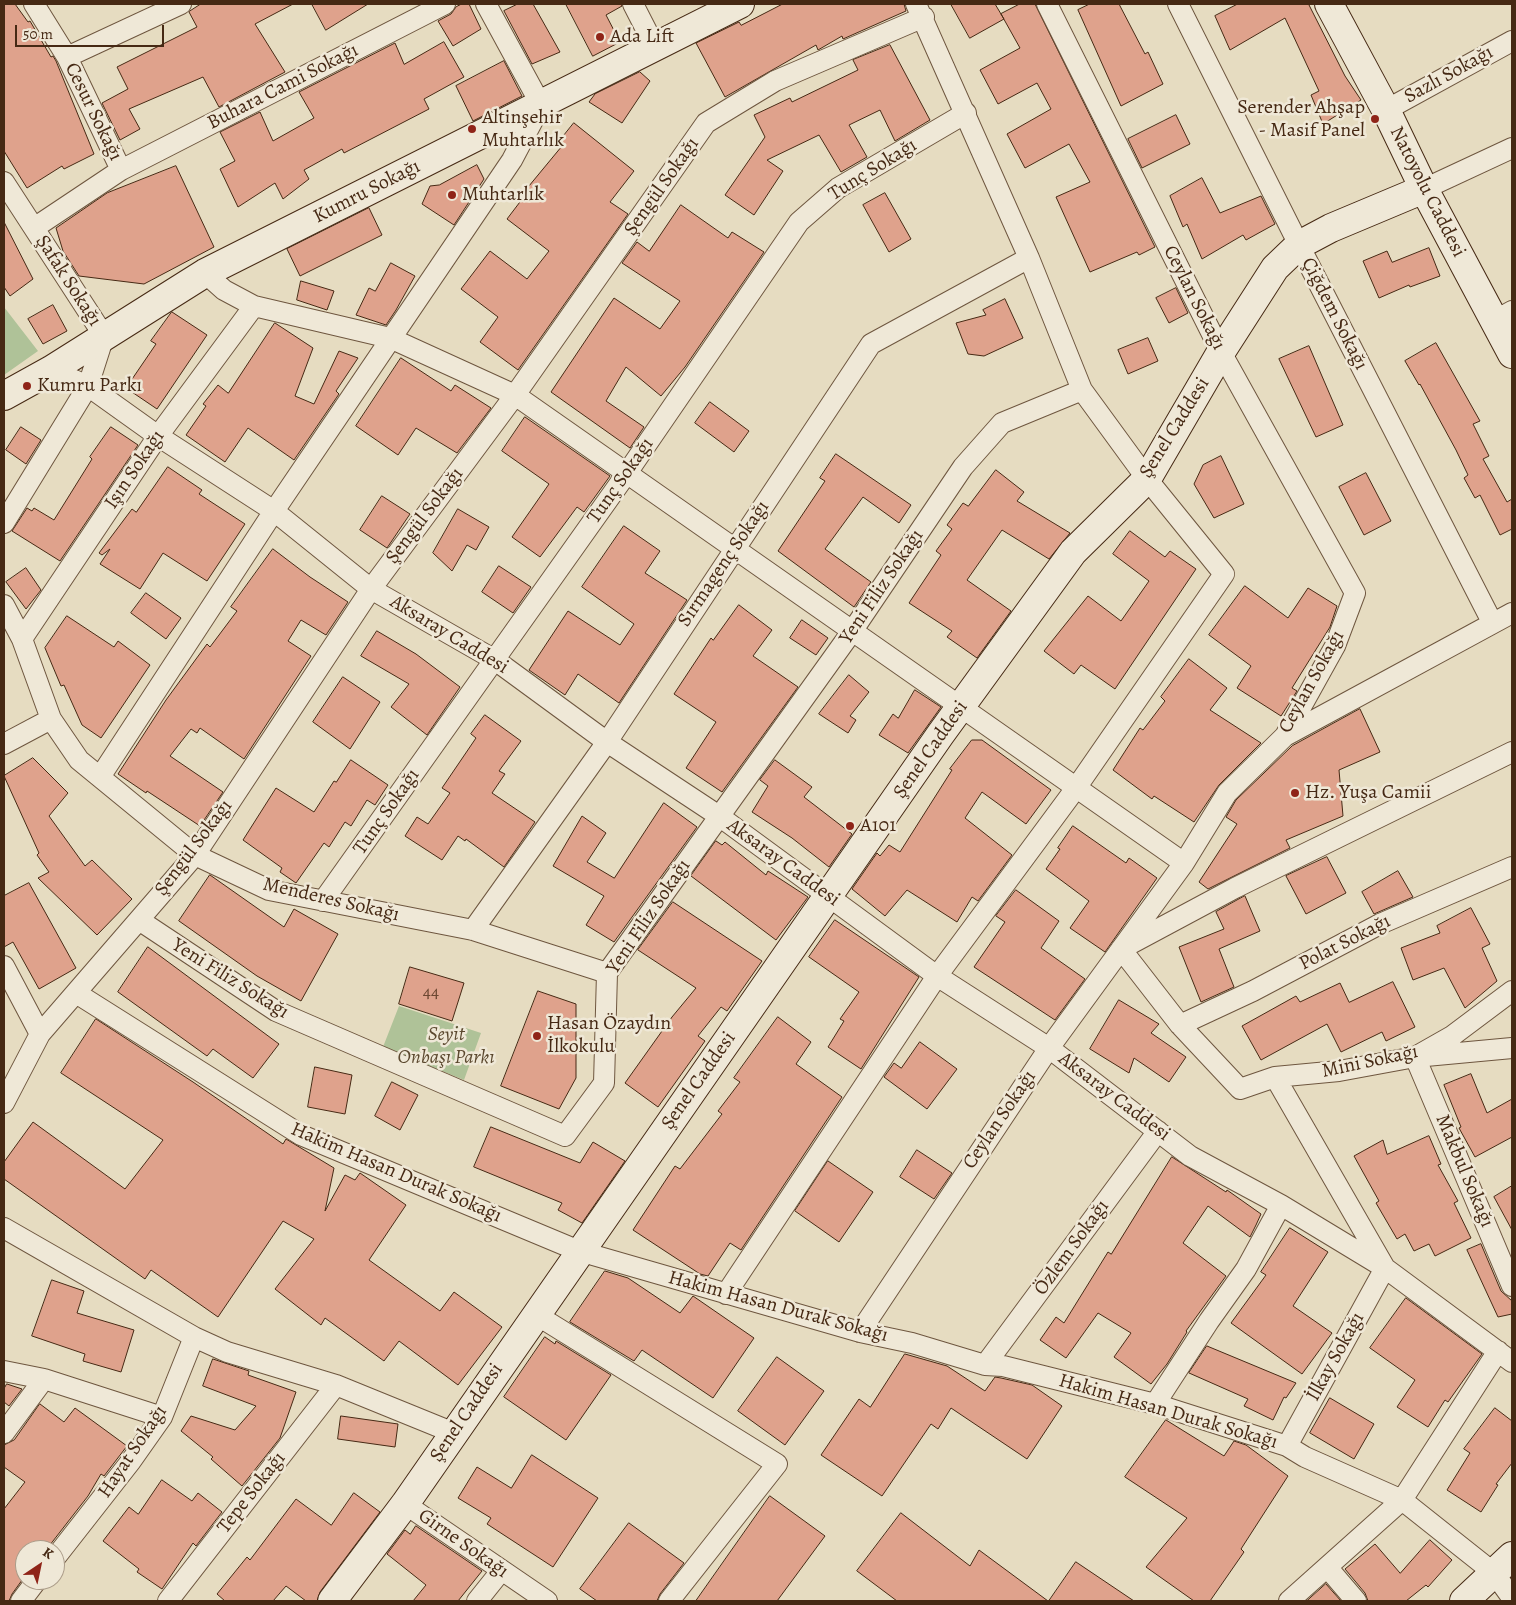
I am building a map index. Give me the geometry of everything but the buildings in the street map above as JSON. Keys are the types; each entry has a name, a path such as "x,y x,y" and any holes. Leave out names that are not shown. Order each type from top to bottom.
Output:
{"street":[{"name":"Cesur Sokağı","path":"34,4 67,57 121,170"},
{"path":"67,57 181,4"},
{"name":"Buhara Cami Sokağı","path":"34,228 121,170 444,4"},
{"path":"100,777 274,511 512,160 541,105 486,4"},
{"path":"633,4 655,48"},
{"name":"Kumru Sokağı","path":"4,396 51,370 205,273 740,4"},
{"name":"Ceylan Sokağı","path":"860,1332 1049,1048 1184,863 1227,793 1284,736 1335,646 1355,593 1221,352 1047,4"},
{"name":"Çiğdem Sokağı","path":"1178,4 1492,622"},
{"name":"Natoyolu Caddesi","path":"1329,4 1386,110 1424,189 1503,316 1512,354"},
{"path":"726,1294 937,976 1076,788 1224,574 1147,479 1082,390 1029,258 920,10"},
{"name":"Şengül Sokağı","path":"4,1103 40,1034 194,855 371,589 515,395 706,123 775,81 920,10"},
{"name":"Sazlı Sokağı","path":"1386,110 1512,41"},
{"name":"Tunç Sokağı","path":"323,901 627,473 799,222 838,188 966,113"},
{"name":"Şenel Caddesi","path":"332,1601 405,1504 579,1251 962,706 1073,552 1147,479 1221,352 1275,268 1299,245 1331,228 1424,189 1512,148"},
{"name":"Şafak Sokağı","path":"4,182 104,336 88,386 4,523"},
{"name":"Sırmagenç Sokağı","path":"473,930 607,742 734,547 871,344 1029,258"},
{"path":"205,273 224,290 254,306 390,338 515,395 1184,863"},
{"name":"Işın Sokağı","path":"22,638 158,436 254,306"},
{"name":"Aksaray Caddesi","path":"51,370 88,386 158,436 274,511 371,589 495,660 607,742 719,816 937,976 1049,1048 1190,1156 1281,1206 1385,1268 1505,1356"},
{"name":"Yeni Filiz Sokağı","path":"139,920 276,1012 565,1136 604,1083 607,973 853,630 963,467 1002,423 1082,390"},
{"name":"Menderes Sokağı","path":"4,605 22,638 51,719 79,760 194,855 269,890 473,930 607,973"},
{"path":"1284,736 1492,622 1512,613"},
{"path":"4,744 51,719"},
{"path":"1180,1026 1121,949 1235,888 1512,752"},
{"name":"Polat Sokağı","path":"1180,1026 1253,991 1380,924 1512,867"},
{"path":"4,966 40,1034"},
{"name":"Mini Sokağı","path":"1180,1026 1240,1089 1275,1077 1339,1071 1415,1057 1452,1036 1512,991"},
{"name":"Hakim Hasan Durak Sokağı","path":"76,993 301,1135 579,1251 860,1332 912,1343 985,1365 1002,1366 1154,1404 1287,1446 1305,1457 1402,1500 1503,1565 1512,1598"},
{"path":"1415,1057 1512,1048"},
{"name":"Makbul Sokağı","path":"1415,1057 1512,1286"},
{"path":"1275,1077 1385,1268"},
{"name":"Özlem Sokağı","path":"985,1365 1158,1131"},
{"path":"1154,1404 1246,1269 1281,1206"},
{"path":"4,1228 194,1337 227,1352 336,1386 454,1433"},
{"name":"İlkay Sokağı","path":"1287,1446 1385,1268"},
{"path":"535,1314 777,1464 669,1601"},
{"name":"Hayat Sokağı","path":"65,1545 131,1461 162,1417 194,1337"},
{"path":"1289,1601 1402,1500 1505,1356"},
{"path":"4,1371 44,1379 162,1417"},
{"path":"4,1433 44,1379"},
{"name":"Tepe Sokağı","path":"168,1601 336,1386"},
{"name":"Girne Sokağı","path":"405,1504 547,1601"},
{"path":"1464,1601 1503,1565"},
{"path":"1327,1567 1356,1601"},
{"path":"477,1601 501,1570"},
{"path":"20,1601 29,1590"}],"green space":[{"path":"4,307 38,351 4,375"},
{"name":"Seyit Onbaşı Parkı","path":"399,1006 481,1033 464,1080 383,1047"}],"place":[{"name":"Ada Lift","path":"600,37"},
{"name":"Serender Ahşap - Masif Panel","path":"1375,119"},
{"name":"Altinşehir Muhtarlık","path":"472,129"},
{"name":"Muhtarlık","path":"452,195"},
{"name":"Kumru Parkı","path":"27,386"},
{"name":"Hz. Yuşa Camii","path":"1295,793"},
{"name":"A101","path":"850,826"},
{"name":"Hasan Özaydın İlkokulu","path":"537,1036"}]}
